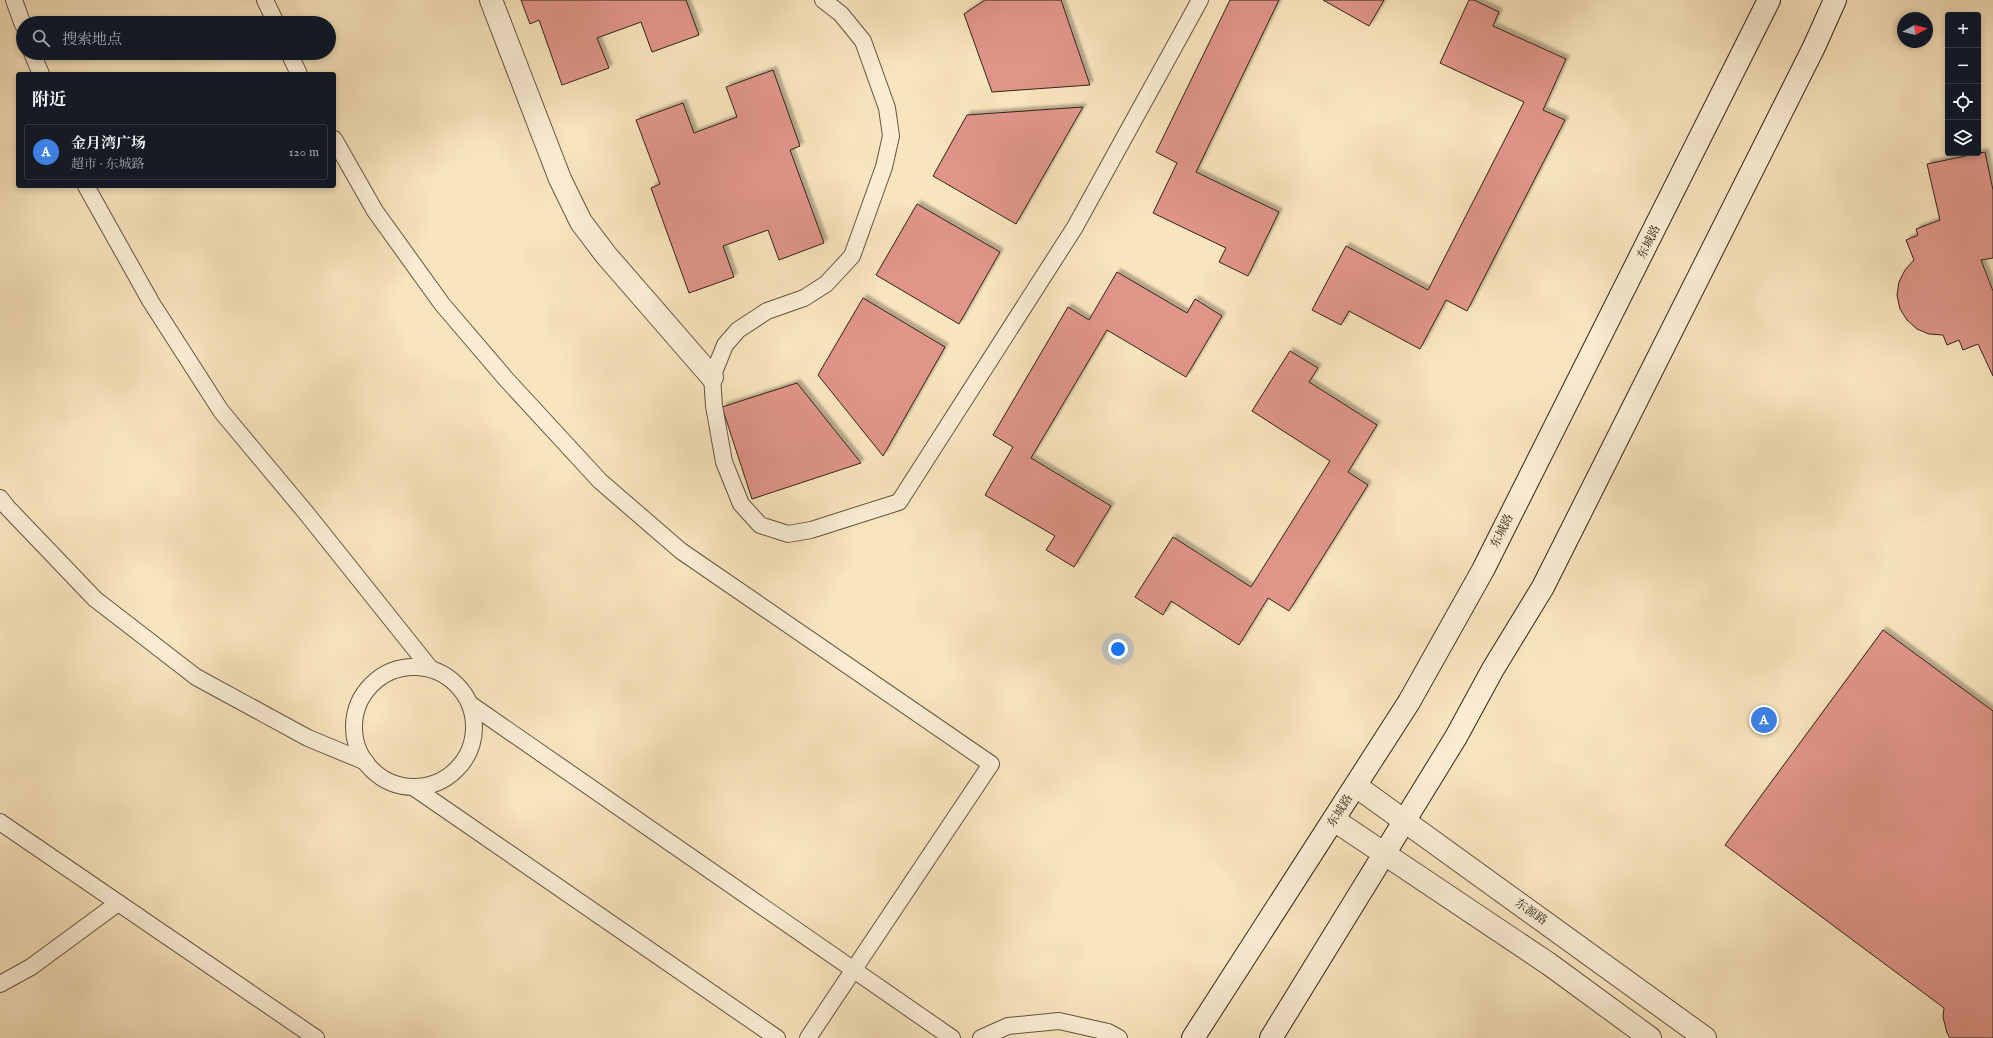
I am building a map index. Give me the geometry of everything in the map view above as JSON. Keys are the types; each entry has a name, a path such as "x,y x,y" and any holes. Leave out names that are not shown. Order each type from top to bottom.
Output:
{"main road":[{"path":"491,0 560,179 581,222 606,255 712,377"},
{"name":"东城路","path":"1193,1038 1409,702 1483,570 1769,0"},
{"path":"1271,1038 1456,737 1493,669 1543,587 1814,47 1835,0"},
{"name":"东源路","path":"1356,786 1705,1038"},
{"path":"1334,820 1549,964 1650,1038"}],"lane":[{"path":"14,0 20,16"},
{"path":"265,0 273,16"},
{"path":"823,0 841,14 863,41 887,108 891,136 884,167 852,256 826,284 804,298 767,311 738,330 725,345 712,377 714,406 724,462 741,504 760,525 788,534 811,530 900,502 1075,227 1200,0"},
{"path":"35,60 40,72"},
{"path":"292,60 298,72"},
{"path":"336,143 375,211 442,304 506,379 600,482 681,551 991,764 808,1038"},
{"path":"87,188 151,302 221,411 307,514 430,668"},
{"path":"0,498 95,599 196,677 308,738 366,762"},
{"path":"412,666 430,668 447,676 461,688 470,704 474,718 474,733 471,748 464,761 454,772 442,780 428,785 413,787 395,784 379,775 366,762 357,745 354,727 356,709 365,692 377,679 394,670 412,666"},
{"path":"470,704 952,1038"},
{"path":"413,787 777,1038"},
{"path":"0,822 316,1038"},
{"path":"0,984 31,967 118,903"},
{"path":"981,1038 1008,1026 1059,1021 1108,1032 1120,1038"}],"building":[{"path":"521,0 686,0 699,35 652,52 641,22 597,38 609,68 562,85 539,20 530,24"},
{"path":"985,0 1061,0 1090,85 992,92 964,14"},
{"path":"1230,0 1279,0 1196,172 1279,212 1248,276 1219,262 1226,248 1153,213 1177,163 1156,152"},
{"path":"1323,0 1384,0 1369,26"},
{"path":"1469,0 1474,0 1499,12 1493,26 1566,59 1543,110 1565,120 1467,311 1446,300 1420,349 1349,311 1341,325 1312,310 1346,246 1428,290 1524,102 1440,63"},
{"path":"773,70 800,146 790,150 824,243 779,260 768,230 723,246 734,277 689,293 651,188 660,184 636,120 683,103 694,133 737,117 726,87"},
{"path":"1083,107 1016,224 933,176 967,115"},
{"path":"1985,152 1993,190 1993,258 1981,260 1993,291 1993,376 1978,344 1963,350 1959,340 1947,345 1943,335 1929,334 1917,329 1907,320 1900,309 1897,295 1899,282 1905,270 1914,260 1906,240 1918,235 1916,229 1940,220 1927,164 1966,156 1981,156 1981,153"},
{"path":"917,204 1000,252 959,324 876,275"},
{"path":"1117,272 1187,313 1195,299 1222,316 1186,377 1107,330 1031,458 1111,506 1074,567 1046,550 1055,536 985,495 1013,447 993,435 1068,307 1089,320"},
{"path":"863,298 945,347 883,456 818,375"},
{"path":"1290,351 1318,368 1309,382 1377,425 1348,472 1368,485 1289,611 1268,598 1239,645 1171,601 1163,615 1135,597 1173,537 1251,587 1330,461 1252,411"},
{"path":"797,383 861,463 752,499 722,407"},
{"path":"1883,630 1993,711 1993,1038 1950,1038 1947,1033 1943,1017 1944,1008 1725,845"}],"place":[{"name":"金月湾广场","path":"1764,720"}]}
